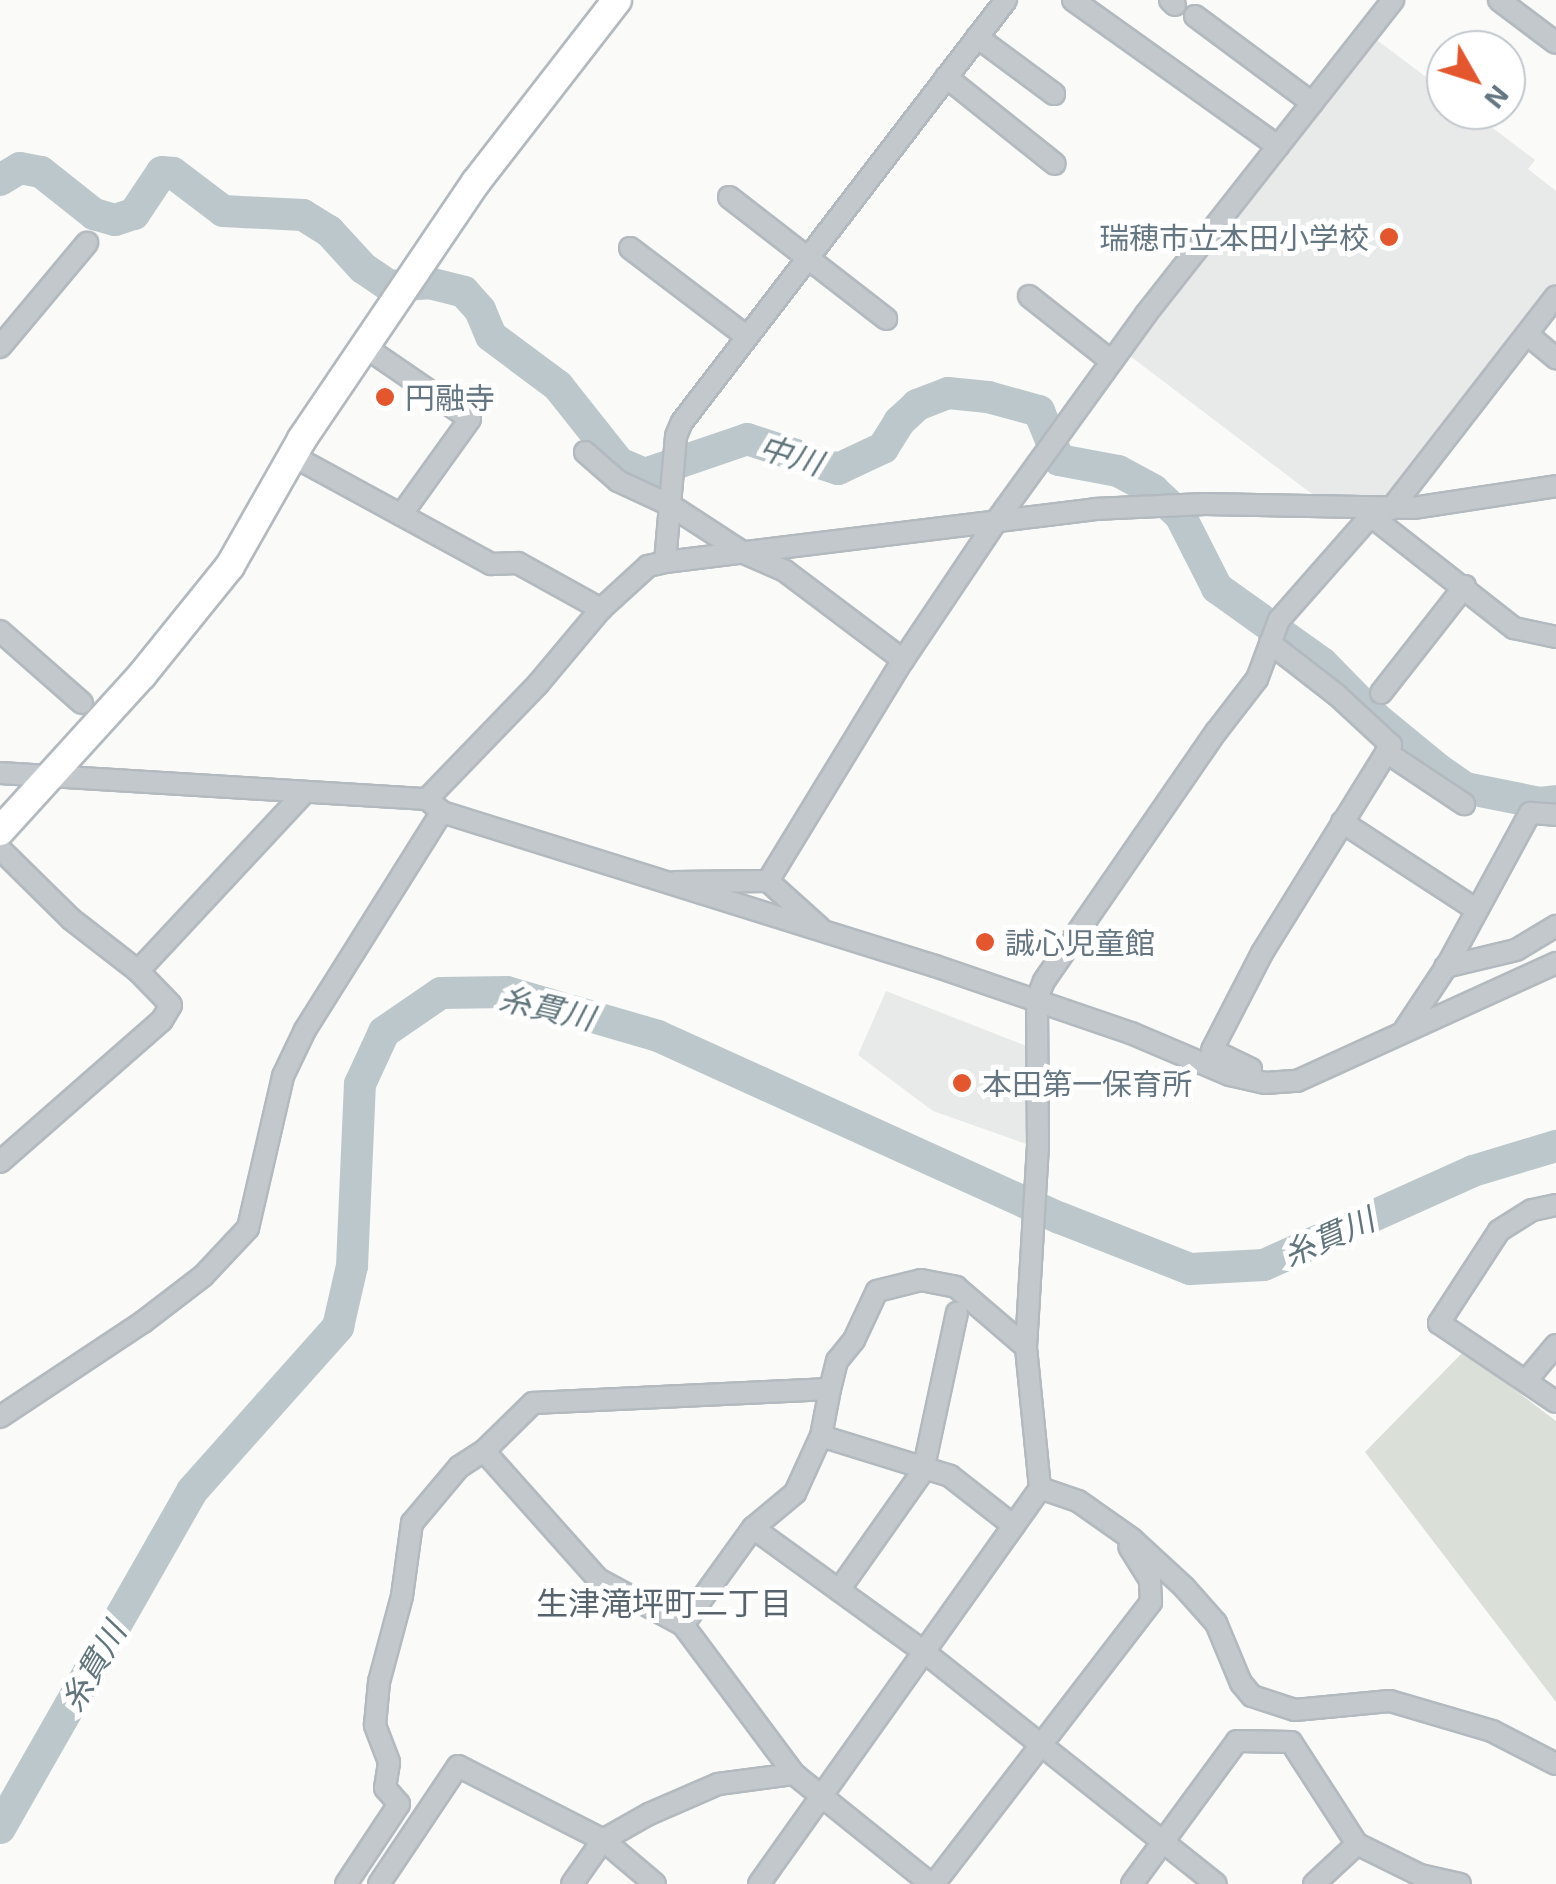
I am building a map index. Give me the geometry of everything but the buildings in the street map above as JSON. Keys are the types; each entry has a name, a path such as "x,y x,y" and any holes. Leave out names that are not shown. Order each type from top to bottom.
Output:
{"street":[{"path":"0,831 142,676 230,566 293,456 476,182 617,0"},
{"path":"665,562 682,422 1006,0"},
{"path":"1073,0 1278,146"},
{"path":"768,882 903,660 997,520 1111,361 1393,0"},
{"path":"1499,0 1556,43"},
{"path":"1195,16 1312,103"},
{"path":"977,38 1054,94"},
{"path":"946,77 1055,164"},
{"path":"729,197 886,319"},
{"path":"0,347 87,243"},
{"path":"630,248 746,336"},
{"path":"1029,296 1111,361"},
{"path":"759,1884 1040,1488 1026,1348 1038,1147 1037,999 1044,981 1194,763 1258,679 1279,620 1380,512 1556,296"},
{"path":"1526,334 1556,358"},
{"path":"365,347 470,418 401,515"},
{"path":"585,452 618,481 670,505 742,552 786,571 903,660"},
{"path":"293,456 492,564 518,564 601,609"},
{"path":"0,1417 143,1322 203,1276 248,1228 284,1076 305,1030 435,806 601,609 648,566 997,520 1205,504 1380,512 1556,486"},
{"path":"1380,512 1514,628 1556,637"},
{"path":"1381,693 1465,586"},
{"path":"0,631 82,703"},
{"path":"1249,1079 1252,1069 1212,1050 1262,953 1391,745 1338,695 1271,643"},
{"path":"1386,752 1464,804"},
{"path":"0,773 435,806 662,884 1037,999 1249,1079 1297,1081 1556,963"},
{"path":"138,971 304,794"},
{"path":"1404,1031 1445,968 1474,908 1530,813 1556,815"},
{"path":"1342,822 1474,908"},
{"path":"0,849 71,919 138,971 171,1005 162,1020 3,1153"},
{"path":"662,884 768,882 826,933"},
{"path":"1445,968 1516,950 1556,926"},
{"path":"1556,1205 1509,1221 1440,1323 1556,1402"},
{"path":"683,1625 753,1528 796,1493 821,1436 837,1360 854,1340 876,1291 922,1280 956,1287 1026,1348"},
{"path":"839,1590 923,1471 956,1313"},
{"path":"1526,1382 1556,1345"},
{"path":"399,1804 384,1788 389,1762 376,1725 379,1682 402,1596 412,1523 459,1467 484,1451 533,1403 830,1388"},
{"path":"821,1436 923,1471 950,1476 1014,1526"},
{"path":"484,1451 598,1579 683,1625 794,1774 933,1884 1151,1602 1150,1580 1117,1528"},
{"path":"1040,1488 1078,1501 1117,1528 1216,1623 1241,1683 1252,1696 1295,1710 1390,1701 1492,1732 1556,1764"},
{"path":"753,1528 923,1651 1216,1884"},
{"path":"1132,1884 1236,1741 1291,1742 1357,1844 1420,1876 1460,1884"},
{"path":"383,1878 458,1766 604,1840 655,1884"},
{"path":"572,1884 604,1840 648,1814 718,1784 794,1774"},
{"path":"383,1878 399,1804"},
{"path":"346,1884 399,1804"},
{"path":"1314,1884 1357,1844"}],"shaded area":[{"name":"瑞穂市立本田小学校","path":"1373,37 1426,77 1426,130 1495,130 1535,160 1528,169 1556,191 1556,283 1389,502 1316,497 1130,356"},
{"name":"本田第一保育所","path":"886,991 1029,1047 1029,1145 933,1111 858,1055"},
{"path":"1464,1351 1556,1421 1556,1702 1365,1452"}],"waterway":[{"name":"中川","path":"0,180 20,168 41,172 94,214 115,220 134,214 162,172 173,173 223,211 303,215 329,231 363,268 390,286 429,283 464,292 480,310 491,336 558,386 619,463 645,474 747,439 838,469 883,448 899,422 917,405 948,393 988,397 1039,411 1059,460 1118,471 1153,490 1180,515 1217,588 1322,663 1376,718 1438,769 1465,788 1540,803 1556,801"},
{"name":"糸貫川","path":"0,1828 192,1491 338,1327 352,1266 360,1084 384,1032 441,993 507,992 658,1036 1060,1218 1190,1269 1264,1265 1473,1171 1556,1146"}],"place":[{"name":"瑞穂市立本田小学校","path":"1389,237"},
{"name":"円融寺","path":"385,397"},
{"name":"誠心児童館","path":"985,942"},
{"name":"本田第一保育所","path":"962,1083"}],"district":[{"name":"生津滝坪町二丁目","path":"664,1602"}]}
